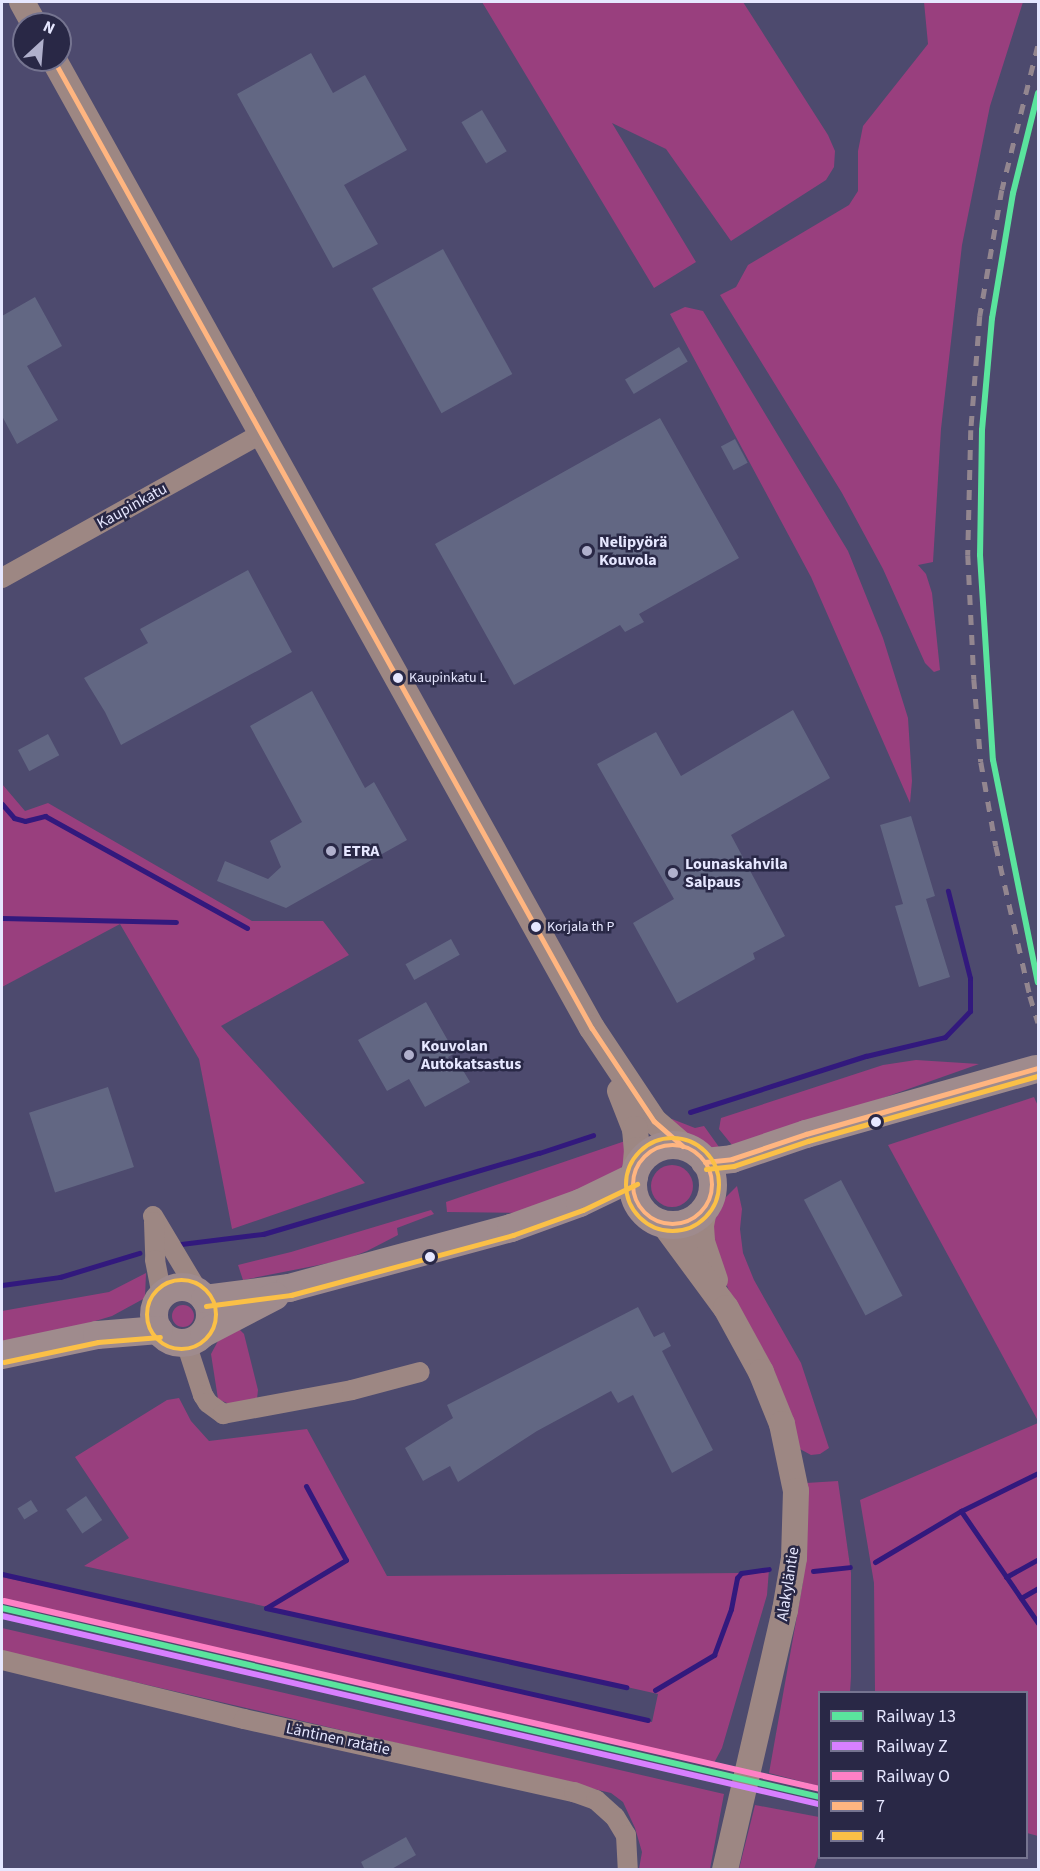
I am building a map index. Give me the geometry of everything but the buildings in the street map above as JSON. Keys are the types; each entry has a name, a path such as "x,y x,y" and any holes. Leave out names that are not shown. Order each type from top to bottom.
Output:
{"main road":[{"path":"2,1355 97,1335 140,1310 160,1310 180,1288 202,1296 289,1288 511,1228 580,1203 634,1174 648,1153 659,1147 732,1159 806,1134 1036,1069"},
{"path":"511,1228 611,1211 686,1222 740,1175 825,1130"},
{"path":"694,1154 711,1174 712,1187 707,1205"},
{"path":"634,1174 634,1195 654,1218"},
{"path":"160,1310 171,1340 195,1338 244,1315 289,1288"},
{"path":"195,1338 210,1316 202,1296"}],"street":[{"path":"61,72 592,1028 654,1121 694,1154"},
{"name":"Kaupinkatu","path":"2,578 262,433"},
{"path":"592,1028 635,1129 637,1150 634,1174"},
{"name":"Alakyläntie","path":"707,1205 701,1226 702,1242 726,1308 761,1372 782,1424 793,1468 796,1522 785,1610 725,1869"},
{"path":"160,1310 153,1216 202,1296"},
{"name":"Alakyläntie","path":"654,1218 726,1308"},
{"path":"195,1338 203,1395 208,1403 223,1414 230,1415 352,1390 420,1371"},
{"name":"Läntinen ratatie","path":"2,1660 244,1719 574,1791 596,1800 615,1816 626,1835 628,1869"}],"shaded area":[{"path":"482,2 743,2 828,135 835,151 834,167 826,180 731,241 666,149 612,123 696,262 654,288"},
{"path":"924,2 1023,2 990,106 962,245 941,429 933,562 918,565 926,574 932,593 940,670 934,672 925,663 883,569 842,493 720,295 736,287 748,265 849,205 858,191 858,151 863,126 928,44"},
{"path":"685,307 703,311 848,551 883,638 908,718 912,781 910,803 811,577 670,314"},
{"path":"2,784 25,811 48,803 252,921 323,921 349,955 221,1026 365,1183 232,1229 199,1059 120,924 2,987"},
{"path":"916,1060 979,1064 736,1150 719,1129 721,1118 883,1065"},
{"path":"1034,1097 1038,1106 1038,1421 888,1145"},
{"path":"672,1119 695,1128 704,1126 724,1154 706,1150 689,1140 666,1123"},
{"path":"628,1140 625,1161 618,1173 525,1213 447,1212 446,1202"},
{"path":"672,1165 687,1171 693,1186 687,1201 672,1207 657,1201 651,1186 657,1171"},
{"path":"737,1186 742,1209 740,1229 743,1253 754,1280 801,1363 829,1448 820,1454 811,1455 800,1449 710,1248 713,1210"},
{"path":"431,1210 434,1214 397,1228 398,1235 344,1260 243,1280 238,1265 291,1252"},
{"path":"146,1273 145,1298 112,1316 82,1325 2,1342 2,1311 109,1292"},
{"path":"183,1305 191,1308 194,1316 191,1324 183,1327 175,1324 172,1316 175,1308"},
{"path":"239,1329 244,1334 258,1390 257,1399 229,1404 218,1399 211,1354 218,1341"},
{"path":"179,1398 191,1421 209,1441 307,1429 387,1576 741,1573 769,1569 767,1595 722,1748 714,1763 2,1600 2,1577 254,1631 652,1722 658,1694 84,1566 129,1538 75,1457 167,1400"},
{"path":"1038,1423 1038,1836 1028,1833 1028,1691 875,1691 874,1583 860,1500"},
{"path":"838,1481 851,1573 850,1691 818,1691 818,1786 769,1773 803,1582 806,1483"},
{"path":"2,1628 724,1794 710,1869 639,1869 642,1852 635,1828 623,1802 611,1793 2,1651"},
{"path":"755,1805 818,1817 818,1857 814,1869 739,1869"}],"waterway":[{"path":"2,804 14,818 25,821 45,816 247,928"},
{"path":"690,1112 866,1056 945,1037 970,1011 970,978 948,891"},
{"path":"2,918 176,922"},
{"path":"181,1244 263,1234 593,1135"},
{"path":"2,1285 60,1277 139,1253"},
{"path":"875,1562 961,1511 1038,1473"},
{"path":"306,1486 346,1560 266,1608 626,1687"},
{"path":"961,1511 1038,1623"},
{"path":"1006,1577 1038,1559"},
{"path":"813,1571 850,1567"},
{"path":"655,1690 714,1655 731,1609 737,1578 741,1573 769,1569"},
{"path":"2,1574 648,1720"},
{"path":"1021,1598 1038,1588"}],"railway":[{"path":"1038,46 1002,190 980,316 971,430 968,555 981,762 996,846 1038,1023"}],"rail line":[{"name":"13","path":"1038,93 1013,193 992,318 982,430 980,555 993,760 1038,983"},
{"name":"O","path":"4,1601 818,1789"},
{"name":"13","path":"2,1608 818,1797"},
{"name":"Z","path":"2,1616 818,1804"}],"transit line":[{"name":"7","path":"61,72 592,1028 654,1121 683,1146"},
{"name":"7","path":"705,1162 732,1159 806,1134 1038,1068"},
{"name":"4","path":"706,1169 734,1166 808,1141 1038,1076"},
{"name":"4","path":"673,1138 691,1141 706,1152 717,1167 720,1185 717,1203 706,1218 691,1229 673,1232 655,1229 640,1218 629,1203 626,1185 629,1167 640,1152 655,1141 673,1138"},
{"name":"7","path":"673,1145 688,1148 701,1157 710,1170 713,1185 710,1200 701,1213 688,1222 673,1225 658,1222 645,1213 636,1200 633,1185 636,1170 645,1157 658,1148 673,1145"},
{"name":"4","path":"206,1306 291,1295 513,1235 583,1210 637,1184"},
{"name":"4","path":"182,1280 195,1283 207,1290 214,1302 217,1315 214,1328 207,1340 195,1347 182,1350 169,1347 157,1340 150,1328 147,1315 150,1302 157,1290 169,1283 182,1280"},
{"name":"4","path":"4,1362 98,1342 160,1337"}],"place":[{"name":"Nelipyörä Kouvola","path":"587,551"},
{"name":"Kaupinkatu L","path":"398,678"},
{"name":"ETRA","path":"331,851"},
{"name":"Lounaskahvila Salpaus","path":"673,873"},
{"name":"Korjala th P","path":"536,927"},
{"name":"Kouvolan Autokatsastus","path":"409,1055"}]}
